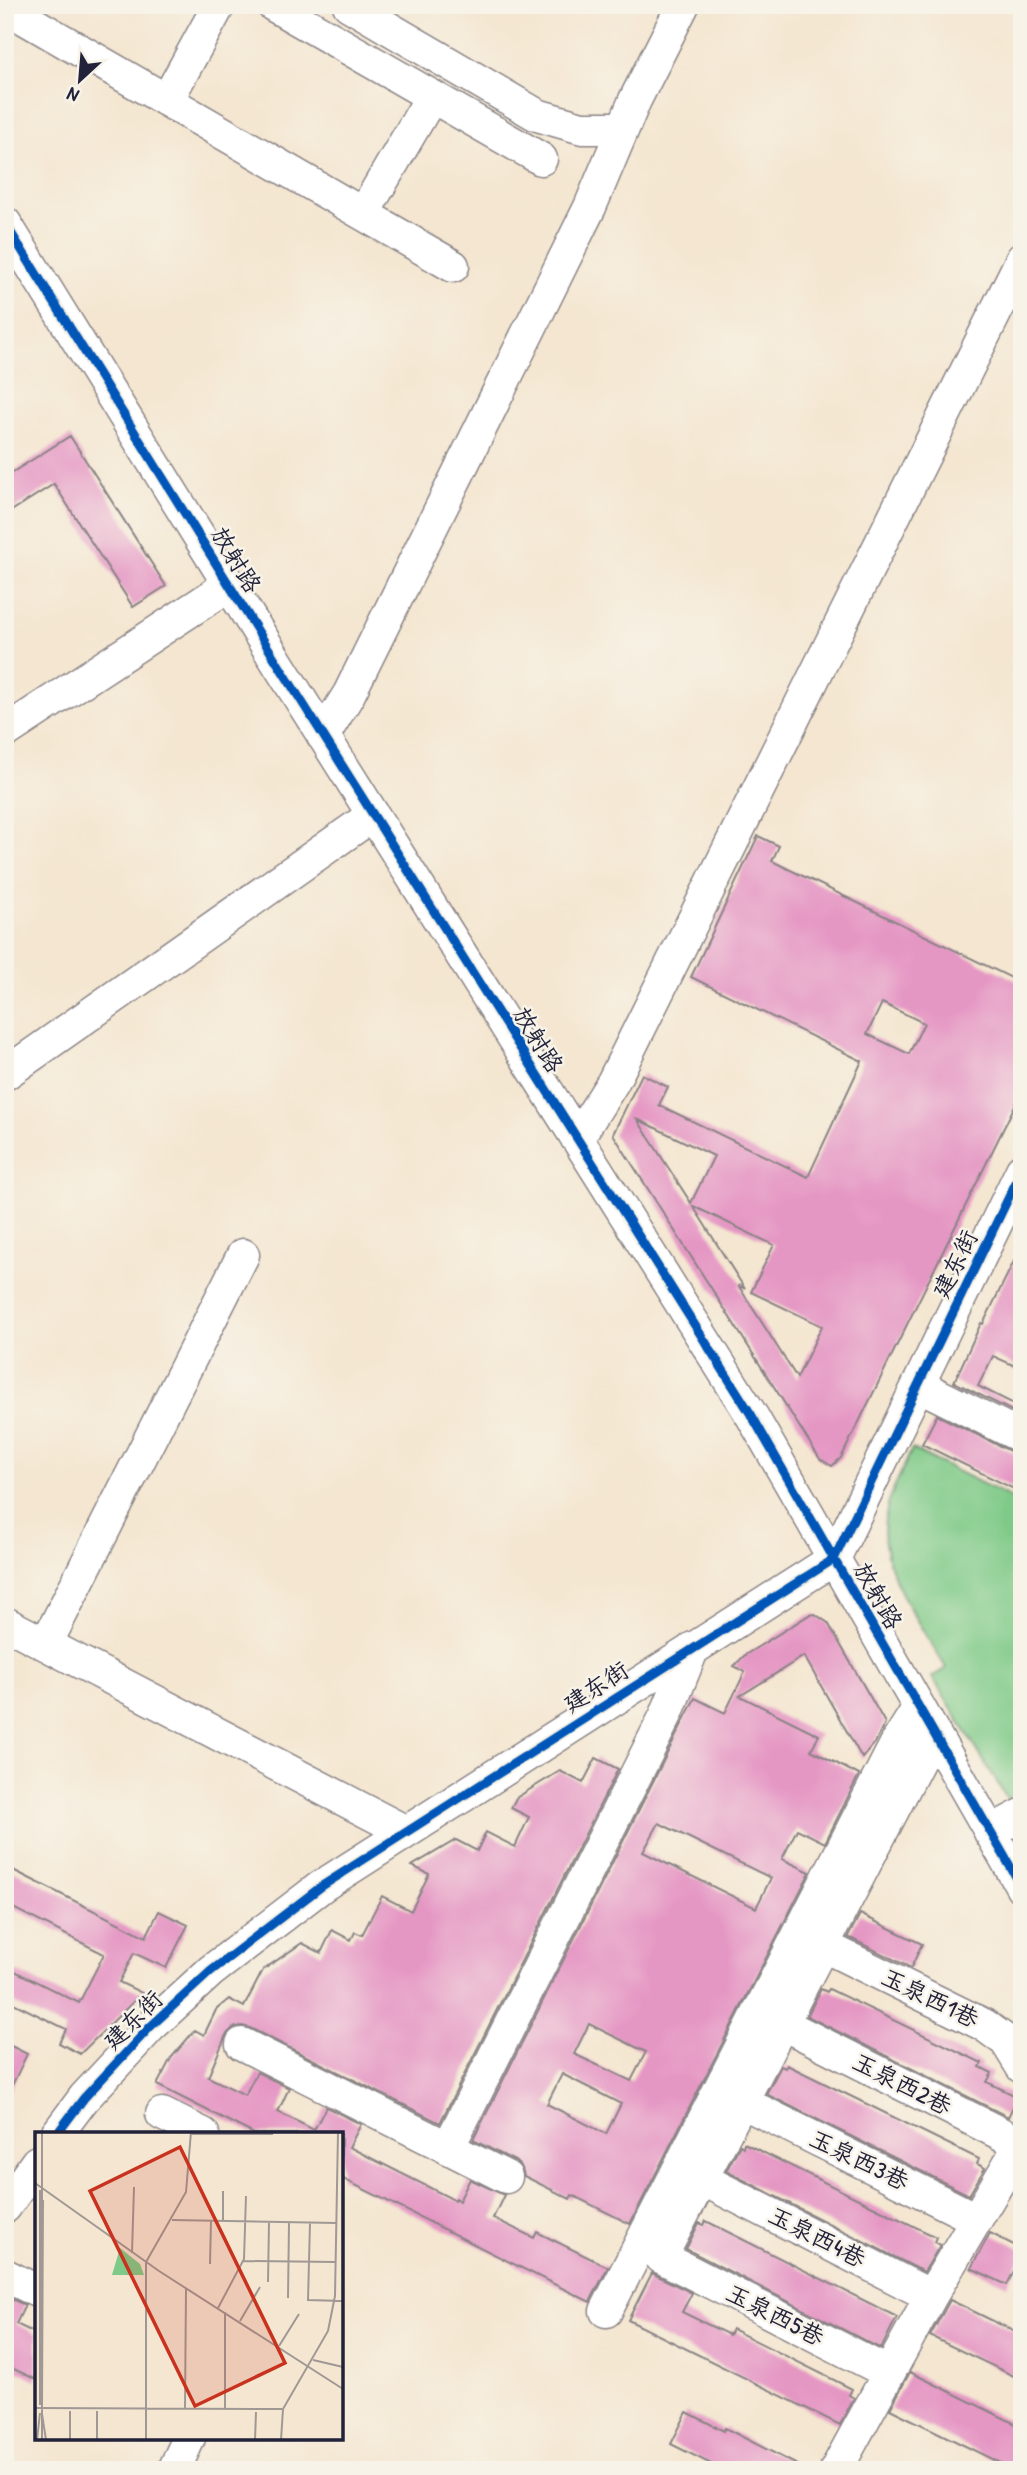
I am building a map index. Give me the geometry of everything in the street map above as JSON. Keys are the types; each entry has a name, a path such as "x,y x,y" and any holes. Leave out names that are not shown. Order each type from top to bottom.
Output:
{"street":[{"path":"167,100 219,5"},
{"path":"273,5 541,159"},
{"path":"349,5 537,115 582,128 623,128"},
{"path":"323,736 349,694 577,232 623,128 683,5"},
{"path":"5,7 453,266"},
{"path":"363,214 432,96"},
{"name":"放射路","path":"5,223 323,736 752,1416 1022,1887"},
{"path":"578,1139 620,1070 1022,259"},
{"path":"5,732 229,585"},
{"path":"5,1074 373,814"},
{"name":"建东街","path":"58,2132 84,2098 150,2027 211,1972 322,1886 834,1559 1022,1170"},
{"path":"46,1644 243,1255"},
{"path":"918,1385 1022,1437"},
{"path":"5,1623 406,1832"},
{"path":"448,2148 666,1715 693,1648"},
{"path":"702,2179 824,1946 926,1720"},
{"path":"606,2311 897,1742 926,1720"},
{"path":"990,1832 1022,1815"},
{"name":"玉泉西1巷","path":"824,1946 984,2025 1006,2041 1022,2067"},
{"name":"玉泉西2巷","path":"783,2024 1021,2143"},
{"path":"242,2044 506,2177"},
{"name":"玉泉西3巷","path":"742,2102 976,2219"},
{"path":"162,2114 199,2132"},
{"path":"836,2470 931,2296 1021,2143"},
{"path":"5,2207 35,2165"},
{"name":"玉泉西5巷","path":"702,2179 661,2257 889,2373"},
{"name":"玉泉西4巷","path":"702,2179 931,2296"},
{"path":"5,2275 35,2290"},
{"path":"174,2470 188,2440"}],"green space":[{"path":"912,1449 1022,1503 1022,1800 1011,1805 932,1677 946,1668 902,1594 887,1554 884,1534 886,1514"}],"building":[{"path":"70,436 166,586 133,607 54,484 5,515 5,477"},
{"path":"758,836 779,846 772,861 1022,983 1022,1091 841,1458 832,1466 820,1459 613,1134 642,1074 668,1087 659,1105 808,1177 862,1061 691,977","holes":["882,1003 924,1023 909,1054 867,1034","637,1119 714,1156 691,1203","693,1206 774,1245 751,1292 822,1326 797,1378 738,1285 745,1289"]},
{"path":"1022,1245 1022,1369 993,1356 978,1386 1022,1408 1022,1416 954,1382"},
{"path":"937,1415 1022,1455 1022,1493 922,1444"},
{"path":"815,1614 828,1623 885,1723 875,1743 862,1758 804,1656 740,1696 819,1735 811,1750 859,1775 825,1843 797,1829 782,1859 810,1872 630,2224 572,2195 570,2199 524,2176 522,2168 515,2161 473,2140 695,1698 725,1713 745,1672 734,1666 745,1655 809,1615","holes":["659,1823 771,1878 756,1908 643,1852","589,2024 646,2052 631,2081 574,2054","562,2074 621,2104 606,2134 547,2104"]},
{"path":"596,1758 618,1769 440,2123 242,2026 233,2028 226,2035 208,2077 245,2095 257,2072 289,2088 278,2112 314,2130 326,2107 361,2124 349,2147 454,2200 455,2198 459,2201 470,2179 504,2195 493,2218 534,2238 537,2232 608,2267 590,2302 343,2179 343,2132 250,2132 157,2085 171,2058 195,2030 204,2035 216,2010 229,1999 244,2007 263,1970 302,1943 321,1953 332,1930 351,1940 355,1932 362,1935 382,1896 411,1911 429,1874 412,1866 456,1840 477,1851 486,1832 515,1847 529,1817 511,1808 516,1798 560,1771 583,1783"},
{"path":"5,1866 146,1937 159,1911 188,1925 166,1968 134,1953 119,1982 142,1993 80,2054 59,2043 66,2029 5,1999 5,1966 79,2003 104,1954 5,1904"},
{"path":"860,1914 922,1944 911,1968 848,1937"},
{"path":"821,1989 827,1992 829,1989 982,2063 980,2067 992,2073 987,2082 1018,2097 1008,2117 807,2016"},
{"path":"5,2043 27,2054 5,2100"},
{"path":"787,2065 979,2159 977,2164 985,2168 969,2195 766,2094 781,2066 785,2068"},
{"path":"744,2143 936,2237 934,2242 940,2245 924,2272 726,2171 740,2145 743,2147"},
{"path":"706,2221 897,2317 881,2349 686,2249 699,2223 704,2225"},
{"path":"990,2233 1022,2249 1022,2255 1007,2285 971,2268"},
{"path":"652,2273 692,2293 682,2312 729,2335 732,2329 852,2389 849,2395 854,2398 840,2425 628,2320"},
{"path":"5,2296 25,2305 16,2324 35,2333 35,2379 5,2365"},
{"path":"950,2300 1022,2335 1022,2380 930,2336"},
{"path":"910,2372 1022,2427 1022,2470 1014,2470 890,2409"},
{"path":"687,2412 724,2431 725,2428 807,2470 723,2470 671,2444"}],"cycle path":[{"path":"5,223 280,667 752,1416 1022,1887"},
{"path":"58,2132 84,2098 150,2027 211,1971 322,1886 834,1559 1022,1170"}]}
